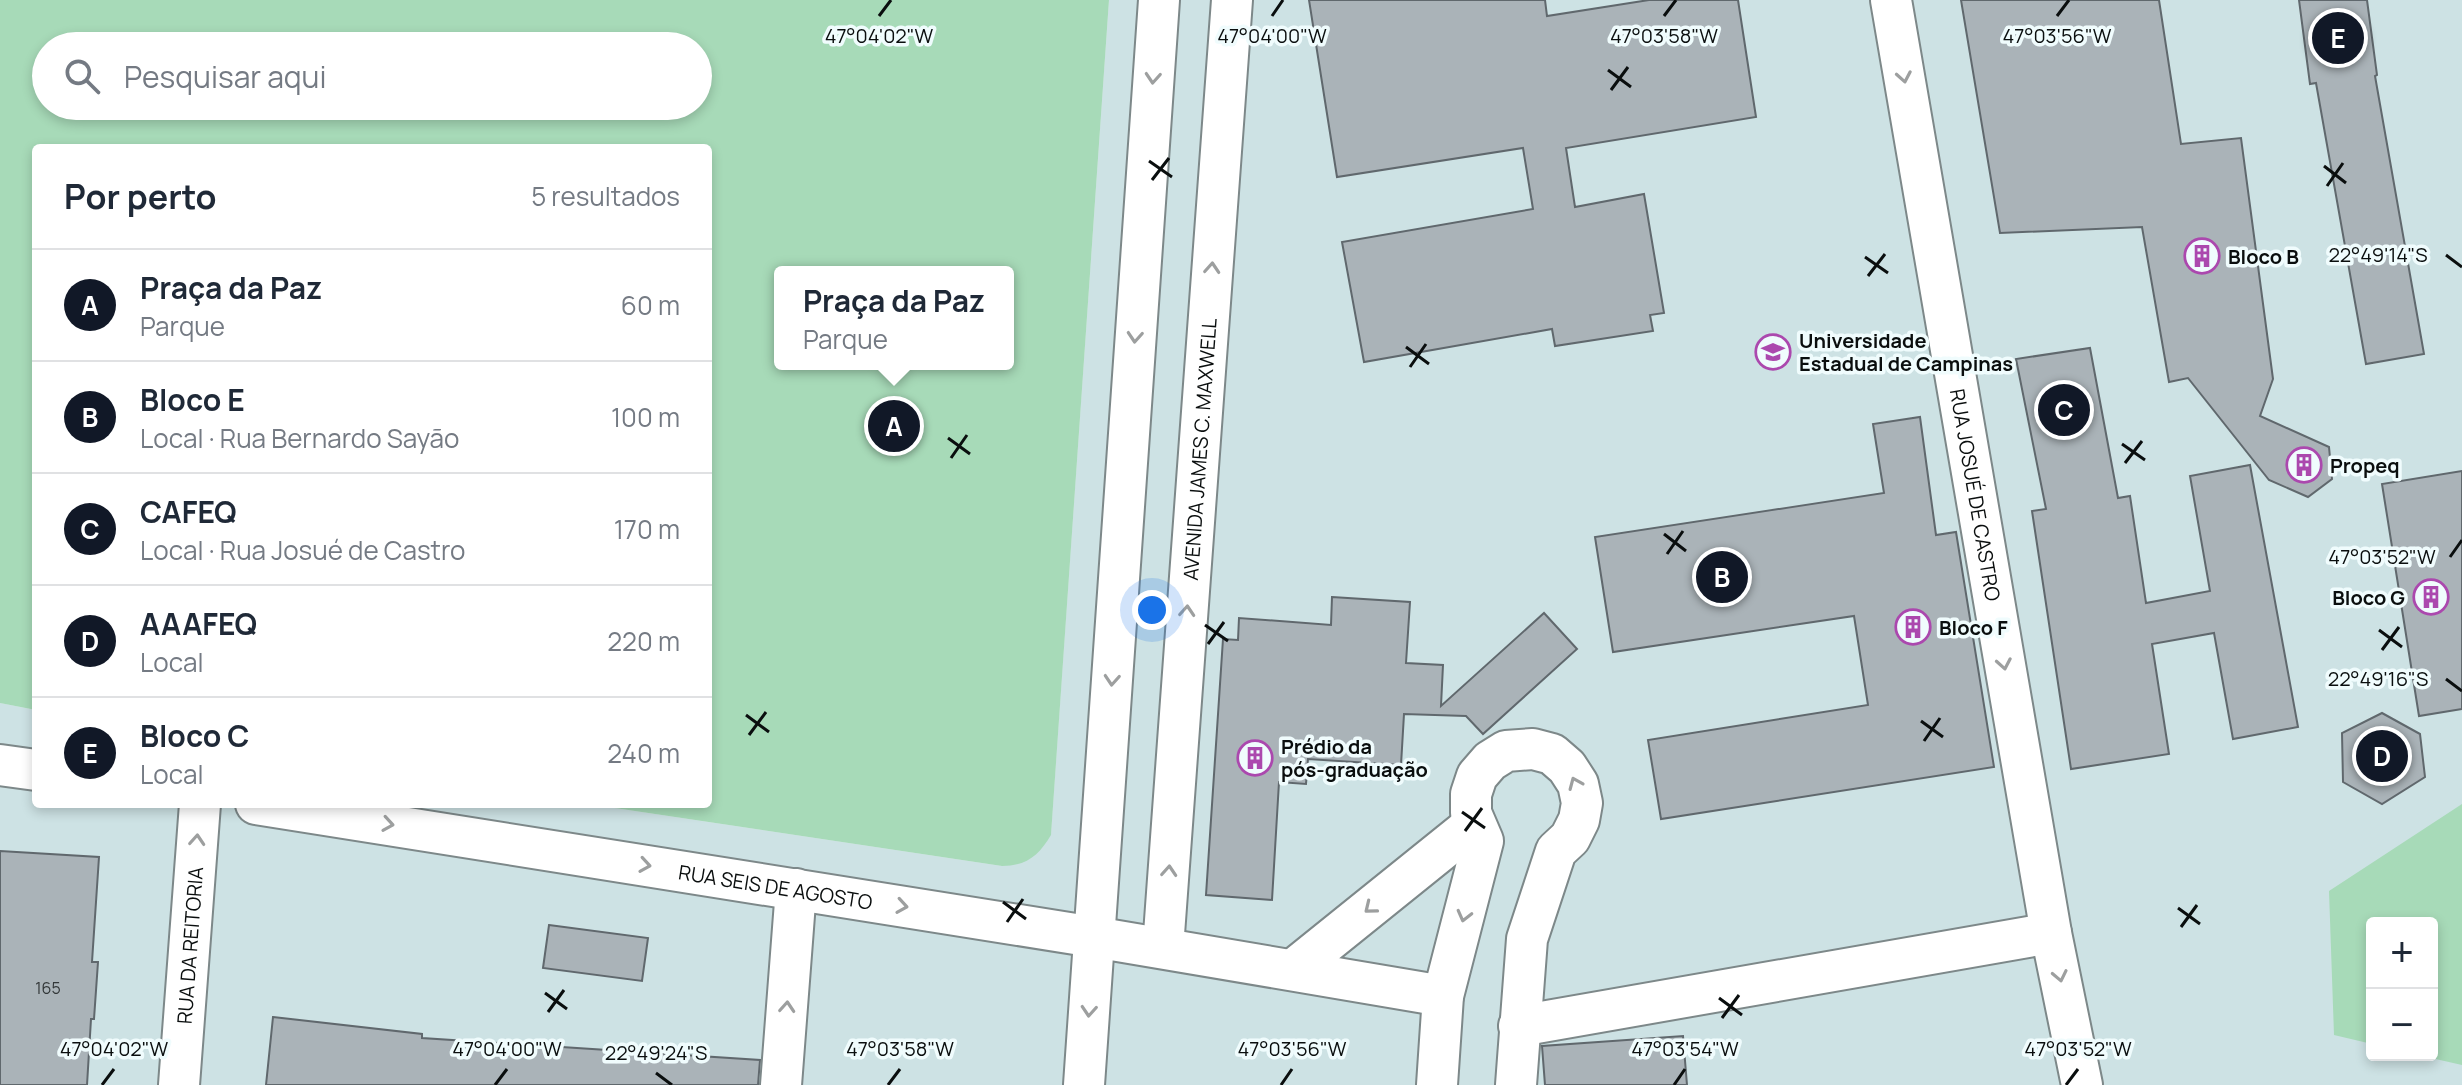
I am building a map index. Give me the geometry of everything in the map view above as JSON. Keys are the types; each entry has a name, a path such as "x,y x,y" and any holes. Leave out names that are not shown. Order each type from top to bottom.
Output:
{"street":[{"path":"1084,1085 1159,0"},
{"name":"AVENIDA JAMES C. MAXWELL","path":"1163,948 1232,0"},
{"name":"RUA JOSUÉ DE CASTRO","path":"1891,0 2051,933 2082,1085"},
{"path":"1437,1085 1443,996 1479,832 1471,794 1477,776 1490,761 1506,751 1533,749 1552,754 1567,767 1578,784 1582,803 1579,820 1570,838 1556,851 1527,939 1516,1085"},
{"path":"0,765 32,769"},
{"name":"RUA DA REITORIA","path":"179,1085 200,808"},
{"name":"RUA SEIS DE AGOSTO","path":"281,808 1294,969 1443,996"},
{"path":"1294,969 1479,832"},
{"path":"781,1085 796,889"},
{"path":"1519,1026 2051,933"}],"shaded area":[{"name":"Universidade Estadual de Campinas","path":"1109,0 2462,0 2462,1085 0,1085 0,703 32,709 32,808 615,808 1002,866 1051,834"}],"green space":[{"path":"0,0 1109,0 1051,835 1031,858 1019,864 1002,866 615,808 712,808 712,144 32,144 32,709 0,703"},
{"path":"2462,804 2462,1065 2438,1060 2438,917 2366,917 2366,1043 2334,1035 2329,891"}],"building":[{"path":"1309,0 1545,0 1547,16 1649,0 1738,0 1756,117 1566,148 1575,207 1644,194 1664,313 1650,315 1653,331 1555,346 1552,329 1364,362 1342,242 1533,209 1523,148 1337,177"},
{"path":"1961,0 2159,0 2181,144 2241,138 2273,379 2260,416 2329,447 2332,479 2308,497 2269,480 2188,378 2169,382 2142,227 2000,233"},
{"path":"2299,0 2367,0 2375,76 2424,354 2366,364 2316,83 2310,84"},
{"path":"2090,348 2118,498 2130,496 2146,603 2210,591 2190,476 2250,465 2298,727 2233,739 2214,633 2152,644 2169,754 2071,769 2032,511 2046,509 2016,359"},
{"path":"1920,417 1936,535 1956,532 1994,767 1661,819 1648,740 1868,705 1854,616 1613,652 1595,537 1884,493 1873,424"},
{"name":"Bloco G","path":"2462,471 2462,709 2419,716 2382,484"},
{"path":"1332,597 1410,602 1406,663 1443,665 1441,706 1544,613 1577,649 1483,734 1466,716 1404,714 1401,765 1308,759 1306,784 1279,782 1272,900 1206,895 1223,639 1238,640 1239,618 1331,625"},
{"path":"2382,713 2420,734 2425,777 2382,804 2343,782 2342,733"},
{"path":"0,851 99,857 92,962 98,962 87,1085 0,1085"},
{"path":"549,925 648,938 642,981 543,968"},
{"path":"273,1017 422,1034 422,1038 760,1060 758,1085 266,1085"},
{"path":"1683,1036 1687,1085 1545,1085 1542,1046"}],"place":[{"name":"Bloco C","path":"2338,38"},
{"name":"Bloco B","path":"2202,256"},
{"name":"Universidade Estadual de Campinas","path":"1773,352"},
{"name":"CAFEQ","path":"2064,410"},
{"name":"Praça da Paz","path":"894,426"},
{"name":"Propeq","path":"2304,465"},
{"name":"Bloco E","path":"1722,577"},
{"name":"Bloco G","path":"2431,597"},
{"name":"Bloco F","path":"1913,627"},
{"name":"AAAFEQ","path":"2382,756"},
{"name":"Prédio da pós-graduação","path":"1255,758"}]}
